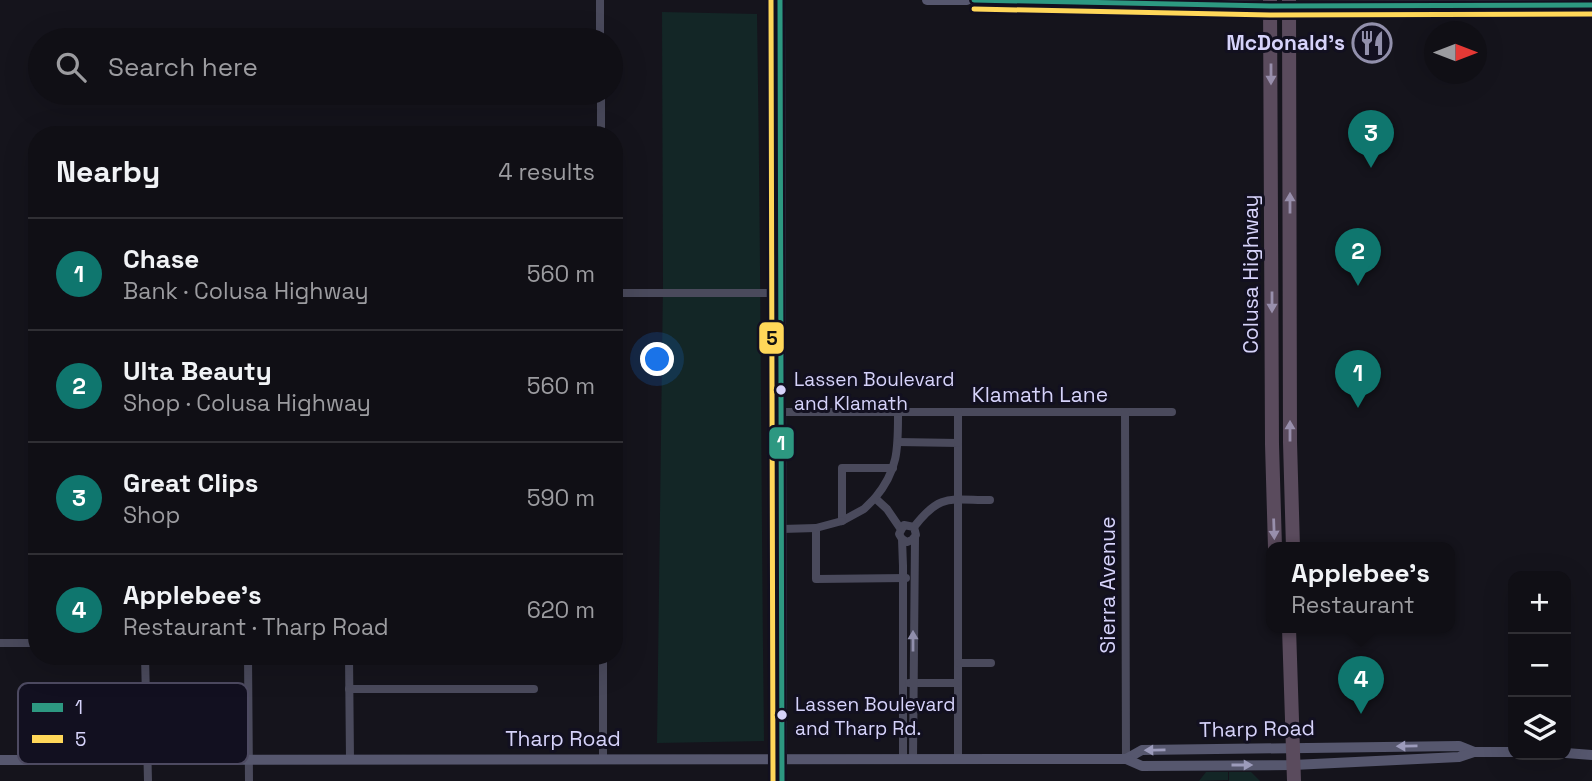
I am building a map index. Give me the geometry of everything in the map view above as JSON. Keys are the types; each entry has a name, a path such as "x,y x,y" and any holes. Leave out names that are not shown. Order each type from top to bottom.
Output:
{"highway":[{"name":"Colusa Highway","path":"1270,3 1275,542"},
{"name":"Colusa Highway","path":"1289,3 1290,442 1293,542"},
{"path":"1288,633 1294,781"}],"street":[{"path":"600,0 600,28"},
{"path":"780,0 782,781"},
{"path":"927,0 967,0"},
{"path":"974,0 1592,5"},
{"path":"601,105 601,126"},
{"path":"623,293 782,293"},
{"name":"Klamath Lane","path":"782,412 1172,412"},
{"path":"782,529 816,528 842,521 864,509 875,498 886,484 893,468 898,442 898,412"},
{"path":"958,412 958,758"},
{"name":"Sierra Avenue","path":"1125,412 1126,759"},
{"path":"898,442 958,443"},
{"path":"842,521 842,468 893,468"},
{"path":"875,498 887,509 900,528 902,539 903,684 908,758"},
{"path":"914,527 936,503 943,500 990,500"},
{"path":"900,528 907,524 914,527 916,532 913,683 908,758"},
{"path":"816,528 817,579 913,578"},
{"path":"902,539 910,541 915,538"},
{"path":"0,643 28,643"},
{"path":"958,663 991,663"},
{"path":"145,665 146,683"},
{"path":"248,665 249,781"},
{"path":"349,665 350,760"},
{"path":"603,665 603,758"},
{"path":"903,684 958,683"},
{"path":"349,689 534,689"},
{"name":"Tharp Road","path":"1126,759 1142,750 1458,746 1474,752"},
{"name":"Tharp Road","path":"249,760 1126,759 1142,766 1293,765 1508,752"},
{"path":"1571,753 1592,755"},
{"name":"Tharp Road","path":"0,760 18,760"}],"green space":[{"path":"662,12 757,14 764,741 657,743 663,283"},
{"path":"1206,772 1228,772 1228,780 1199,781"},
{"path":"1229,772 1251,772 1260,781 1229,781"}],"transit line":[{"name":"5","path":"771,0 773,781"},
{"name":"1","path":"780,0 782,781"},
{"name":"1","path":"974,0 1270,6 1592,5"},
{"name":"5","path":"974,9 1270,15 1592,14"}],"place":[{"name":"McDonald's","path":"1372,43"},
{"name":"Great Clips","path":"1371,168"},
{"name":"Ulta Beauty","path":"1358,286"},
{"name":"Lassen Boulevard and Klamath","path":"781,390"},
{"name":"Chase","path":"1358,408"},
{"name":"Applebee's","path":"1361,714"},
{"name":"Lassen Boulevard and Tharp Rd.","path":"782,715"}]}
